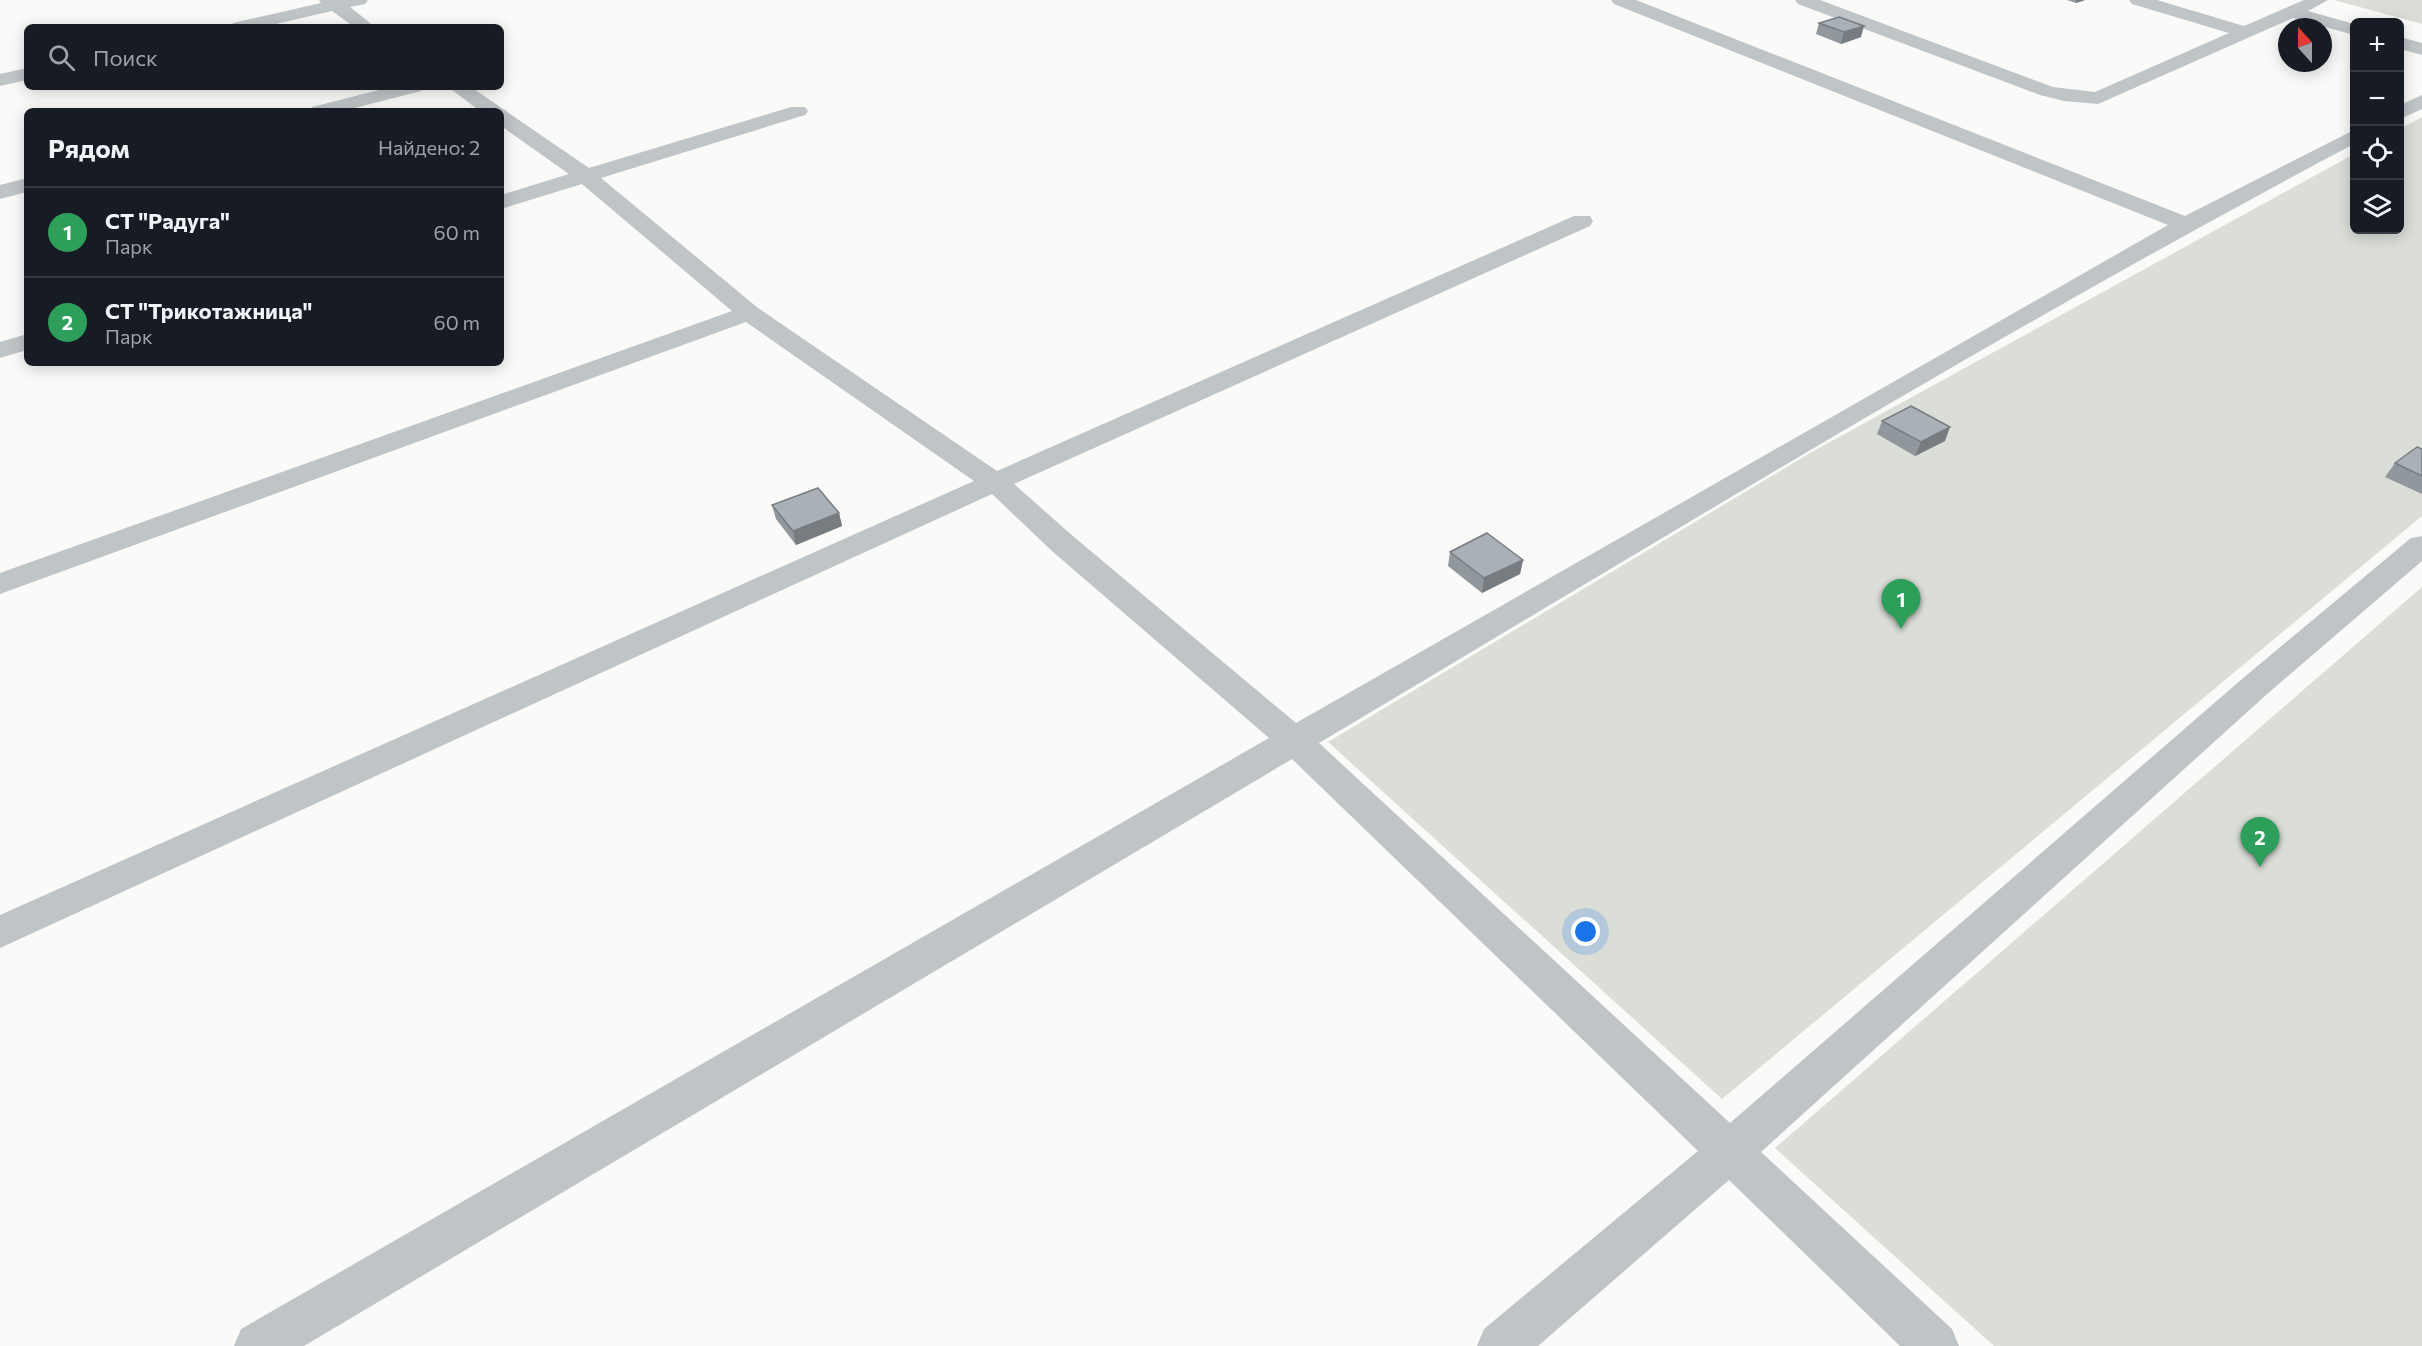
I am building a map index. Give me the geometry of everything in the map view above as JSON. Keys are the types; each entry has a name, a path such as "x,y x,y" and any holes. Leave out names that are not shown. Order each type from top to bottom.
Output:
{"lane":[{"path":"250,24 331,3 359,0"},
{"path":"1620,0 2186,224"},
{"path":"1804,0 2047,91 2081,98 2098,98 2118,91 2319,0"},
{"path":"2138,0 2244,32"},
{"path":"331,3 362,24"},
{"path":"2292,12 2350,29"},
{"path":"2404,44 2422,50"},
{"path":"0,80 24,75"},
{"path":"331,108 402,90"},
{"path":"462,90 489,108"},
{"path":"2404,111 2422,101"},
{"path":"504,201 798,111"},
{"path":"504,119 587,177 749,313 995,482 1063,544 1293,739 1935,1346"},
{"path":"258,1346 1293,739 1932,368 2186,224 2350,139"},
{"path":"0,192 24,186"},
{"path":"0,932 995,482 1582,221"},
{"path":"0,584 749,313"},
{"path":"0,350 24,343"},
{"path":"1500,1346 1729,1152 2245,695 2422,545"}],"shaded area":[{"path":"2334,0 2422,0 2422,24"},
{"path":"2422,117 2422,516 1722,1099 1328,742 1810,453 2350,156 2350,234 2404,234 2404,127"},
{"path":"2422,587 2422,1346 1994,1346 1775,1148"}],"building":[{"path":"1839,17 1864,26 1844,32 1819,23"},
{"path":"1911,406 1950,427 1921,442 1882,421"},
{"path":"2417,447 2422,449 2422,476 2395,463"},
{"path":"818,488 839,513 793,531 772,505"},
{"path":"1487,533 1523,560 1484,578 1450,552"}],"place":[{"name":"СТ \"Радуга\"","path":"1901,629"},
{"name":"СТ \"Трикотажница\"","path":"2260,867"}]}
